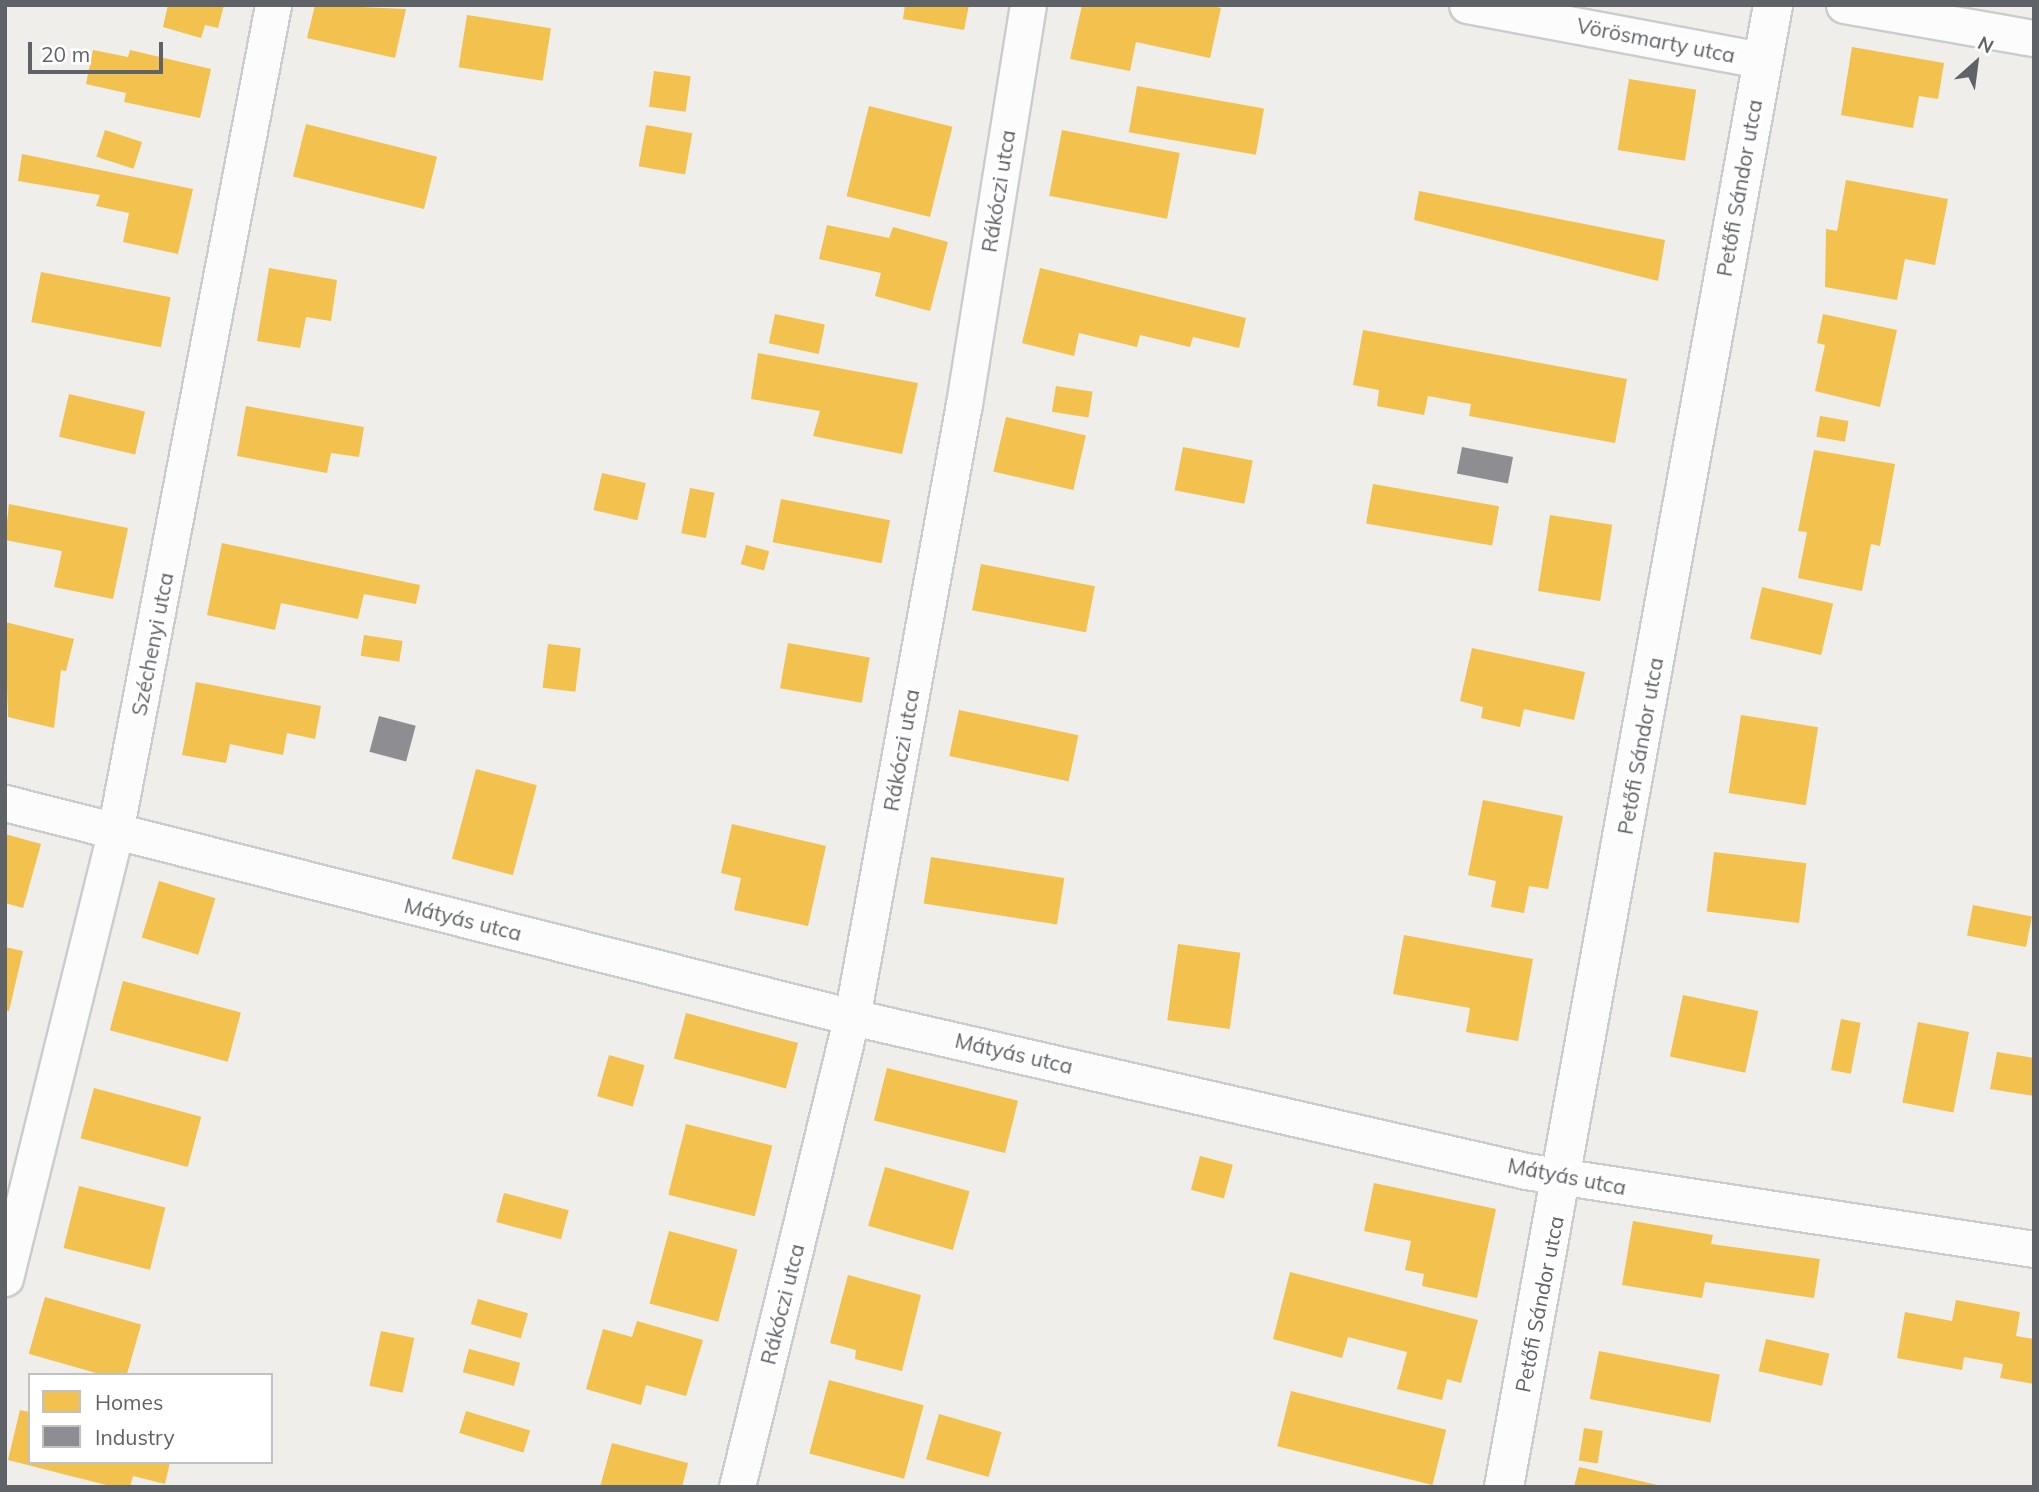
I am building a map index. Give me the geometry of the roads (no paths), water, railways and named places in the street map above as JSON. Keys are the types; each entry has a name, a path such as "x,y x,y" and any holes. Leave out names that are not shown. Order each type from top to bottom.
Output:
{"main road":[{"name":"Petőfi Sándor utca","path":"1504,1487 1563,1178 1773,5"}],"street":[{"name":"Széchenyi utca","path":"5,1278 115,832 273,5"},
{"name":"Rákóczi utca","path":"737,1487 852,1017 964,404 1028,5"},
{"name":"Vörösmarty utca","path":"1466,5 1762,60"},
{"path":"1844,5 2034,38"},
{"name":"Mátyás utca","path":"5,803 852,1017 1563,1178 2034,1249"}]}
